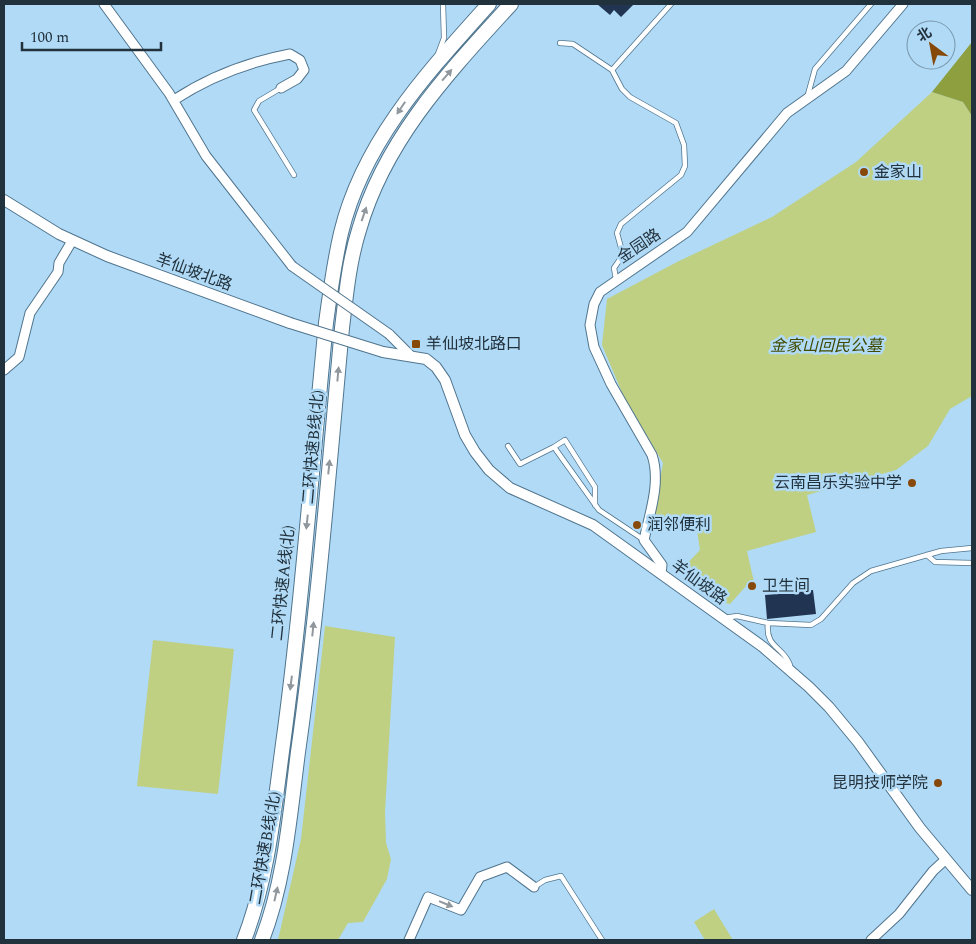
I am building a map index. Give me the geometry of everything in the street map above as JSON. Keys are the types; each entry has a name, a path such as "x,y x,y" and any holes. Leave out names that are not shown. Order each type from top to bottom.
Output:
{"highway":[{"name":"二环快速A线(北)","path":"244,940 256,904 270,835 291,684 326,323 333,270 341,231 357,185 374,151 402,106 434,65 489,4"},
{"name":"二环快速B线(北)","path":"262,940 272,908 285,848 304,714 342,328 349,274 358,231 373,191 402,134 446,75 511,4"}],"street":[{"path":"104,4 174,100 206,156 292,266 389,334 410,355"},
{"name":"金园路","path":"644,540 655,484 656,466 652,454 608,376 594,347 590,325 594,304 600,292 616,279 686,232 787,113 846,71 903,4"},
{"path":"174,100 191,89 227,72 261,60 290,54 300,60 304,70 297,79 281,88"},
{"name":"羊仙坡北路","path":"4,200 72,241 135,267 290,323 383,352"},
{"path":"4,370 19,357 30,313 58,272 59,263 72,241"},
{"name":"羊仙坡路","path":"383,352 426,359 436,367 445,380 465,435 489,470 510,488 593,524 788,668 829,707 945,860 972,890"},
{"path":"644,540 662,566 661,574"},
{"path":"871,940 900,914 933,871 945,860"},
{"path":"409,940 428,897 461,910 480,877 507,867 534,887"}],"lane":[{"path":"434,65 444,38 443,4"},
{"path":"612,70 671,4"},
{"path":"806,99 815,68 871,4"},
{"path":"560,43 573,44 612,70 622,89 630,97 676,123 684,145 685,166 681,175 621,224 617,233 623,255 614,268 616,279"},
{"path":"281,88 259,101 254,110 294,175"},
{"path":"508,446 520,464 565,440 595,487 595,505"},
{"path":"554,447 595,505 644,540"},
{"path":"722,618 738,616 768,623 811,625 821,619 853,583 871,571 941,551 972,548"},
{"path":"927,555 935,562 972,563"},
{"path":"768,623 767,635 770,642 788,658 790,665 788,668"},
{"path":"534,887 545,880 561,876 602,940"}],"green space":[{"path":"972,42 972,116 963,102 932,92 950,70 956,70 956,62"},
{"name":"金家山回民公墓","path":"932,92 963,102 972,116 972,396 950,409 928,446 896,470 807,495 816,532 747,551 754,582 746,586 730,604 721,602 680,571 700,550 695,517 653,519 663,463 626,402 602,345 607,299 677,262 772,217 856,162"},
{"path":"325,626 395,637 385,812 386,843 391,859 387,879 363,922 348,923 338,940 278,940 301,839"},
{"path":"153,640 234,649 218,794 137,786"},
{"path":"714,909 733,940 705,940 694,922"}],"building":[{"path":"597,4 634,4 621,17 614,10 610,15"},
{"path":"813,590 816,614 767,619 765,595"}],"place":[{"name":"金家山","path":"864,172"},
{"name":"羊仙坡北路口","path":"416,344"},
{"name":"云南昌乐实验中学","path":"912,483"},
{"name":"润邻便利","path":"637,525"},
{"name":"卫生间","path":"752,586"},
{"name":"昆明技师学院","path":"938,783"}]}
